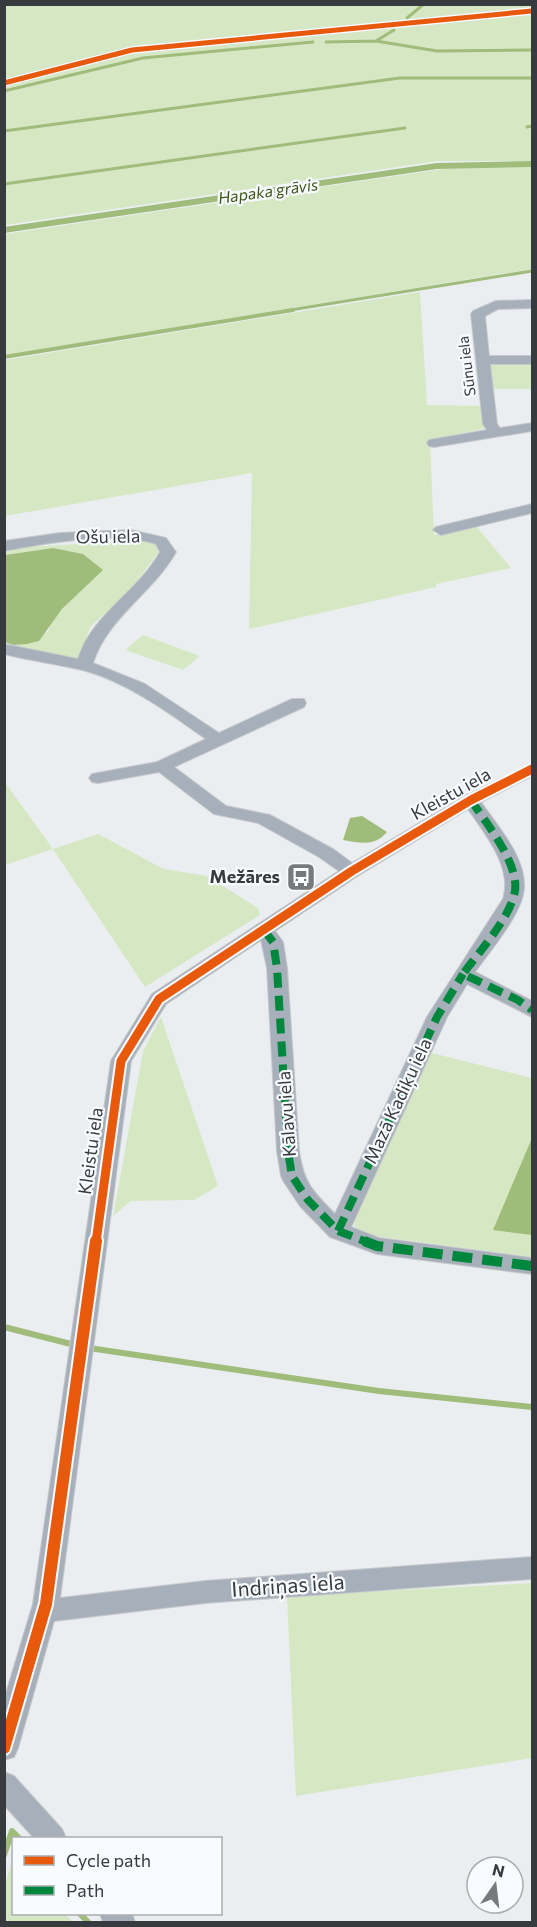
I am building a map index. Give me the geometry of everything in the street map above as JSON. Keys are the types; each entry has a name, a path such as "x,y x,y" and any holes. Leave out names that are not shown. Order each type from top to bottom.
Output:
{"street":[{"path":"4,83 132,50 532,10"},
{"name":"Sūnu iela","path":"496,433 490,424 478,316 480,312 501,304 532,304"},
{"path":"483,360 532,360"},
{"path":"434,443 532,427"},
{"path":"441,530 532,509"},
{"name":"Ošu iela","path":"4,546 56,538 133,535 154,538 167,547 168,552 157,573 99,631 88,650 84,666"},
{"path":"4,649 84,666 141,688 218,740"},
{"path":"98,778 162,766 298,703"},
{"path":"162,766 220,810 264,819 326,853 352,871"},
{"name":"Kleistu iela","path":"4,1748 44,1611 120,1062 159,999 352,871 471,800 532,769"},
{"name":"Mazā Kadiķu iela","path":"338,1231 437,1017 510,905 515,891 511,865 471,800"},
{"name":"Kālavu iela","path":"264,930 273,942 277,968 288,1151 292,1176 308,1200 338,1231 377,1246 532,1266"},
{"path":"463,974 518,1000 532,1010"},
{"name":"Indriņas iela","path":"44,1611 205,1592 532,1568"},
{"path":"4,1785 50,1837"}],"shaded area":[{"path":"5,5 532,5 532,161 438,161 5,225"},
{"path":"532,167 532,269 5,355 5,234 443,169"},
{"path":"420,292 427,405 484,406 486,428 430,440 434,535 476,526 511,568 249,629 252,473 5,516 5,360"},
{"path":"490,363 532,363 532,389 493,389"},
{"path":"147,540 157,545 158,553 128,593 90,627 81,658 64,660 5,645 5,642 13,645 48,632 56,617 102,570 82,554 53,548 5,555 5,552 26,547"},
{"path":"53,548 83,554 103,570 62,609 39,641 13,645 5,642 5,555"},
{"path":"143,635 200,656 183,670 125,650"},
{"path":"4,781 53,849 5,865"},
{"path":"362,816 387,832 372,842 343,840 350,818"},
{"path":"98,834 164,869 207,876 258,908 260,915 145,987 53,849"},
{"path":"161,1017 218,1186 194,1200 131,1201 113,1216 143,1051"},
{"path":"428,1052 532,1078 532,1257 376,1236 355,1227 353,1214"},
{"path":"532,1138 532,1235 493,1230"},
{"path":"532,1583 532,1758 296,1796 287,1596"},
{"path":"12,1860 12,1915 66,1915 73,1922 5,1922 5,1885"}],"waterway":[{"path":"407,18 424,4"},
{"path":"376,41 394,30"},
{"path":"326,42 376,41"},
{"path":"376,41 437,51 532,50"},
{"path":"4,91 143,58 313,42"},
{"path":"4,131 400,78 532,78"},
{"path":"527,127 532,126"},
{"path":"4,184 405,128"},
{"name":"Hapaka grāvis","path":"4,230 437,166 532,164"},
{"path":"284,311 532,271"},
{"path":"4,357 293,310"},
{"path":"4,1327 75,1345"},
{"path":"89,1348 379,1391 532,1407"},
{"path":"4,1855 12,1831 18,1837"},
{"path":"81,1915 88,1922"}],"marked path":[{"path":"471,800 507,857 515,881 515,891 501,921 463,974 518,1000 532,1010"},
{"path":"264,930 273,942 277,968 288,1151 292,1176 308,1200 338,1231 377,1246 532,1266"},
{"path":"338,1231 437,1017 463,974"}],"cycle path":[{"path":"4,83 132,50 532,11"},
{"path":"4,1748 46,1604 121,1061 159,999 352,871 471,800 532,769"}],"place":[{"name":"Mežāres","path":"301,877"}]}
